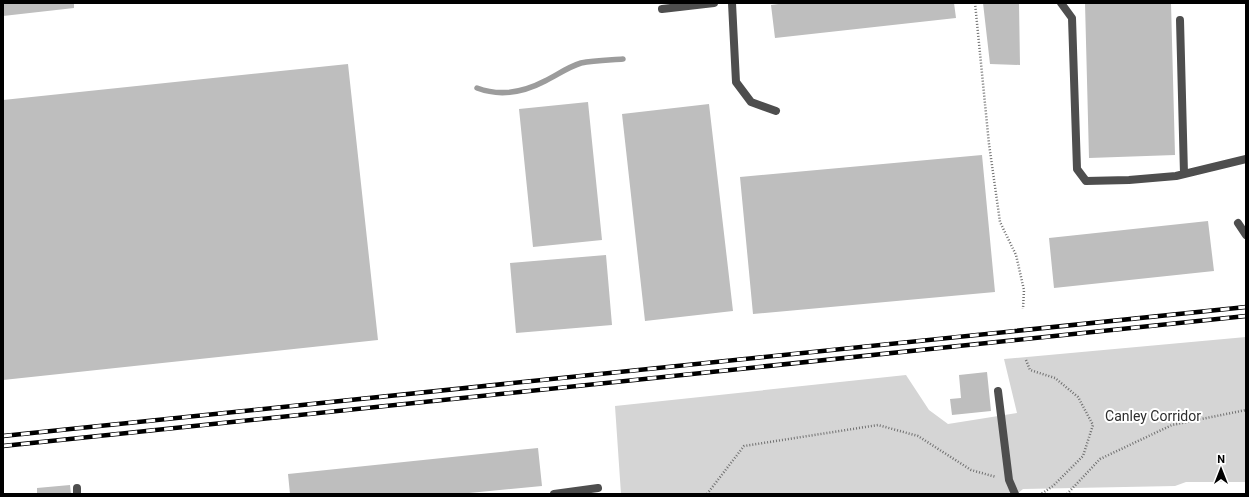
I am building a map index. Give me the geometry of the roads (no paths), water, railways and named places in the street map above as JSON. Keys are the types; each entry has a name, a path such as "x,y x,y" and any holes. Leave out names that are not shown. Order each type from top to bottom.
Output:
{"street":[{"path":"662,9 714,3"},
{"path":"732,3 736,82 751,102 776,111"},
{"path":"1061,3 1072,18 1078,168 1086,181 1129,180 1184,174 1246,160"},
{"path":"1180,20 1184,174"},
{"path":"1238,223 1246,235"},
{"path":"998,391 1009,480 1016,494"},
{"path":"554,494 598,491"}],"waterway":[{"path":"477,88 486,91 504,93 512,92 537,85 581,63 623,59"}],"railway":[{"path":"3,436 1246,307"},
{"path":"3,446 1246,316"}],"park label":[{"name":"Canley Corridor","path":"1153,416"}]}
